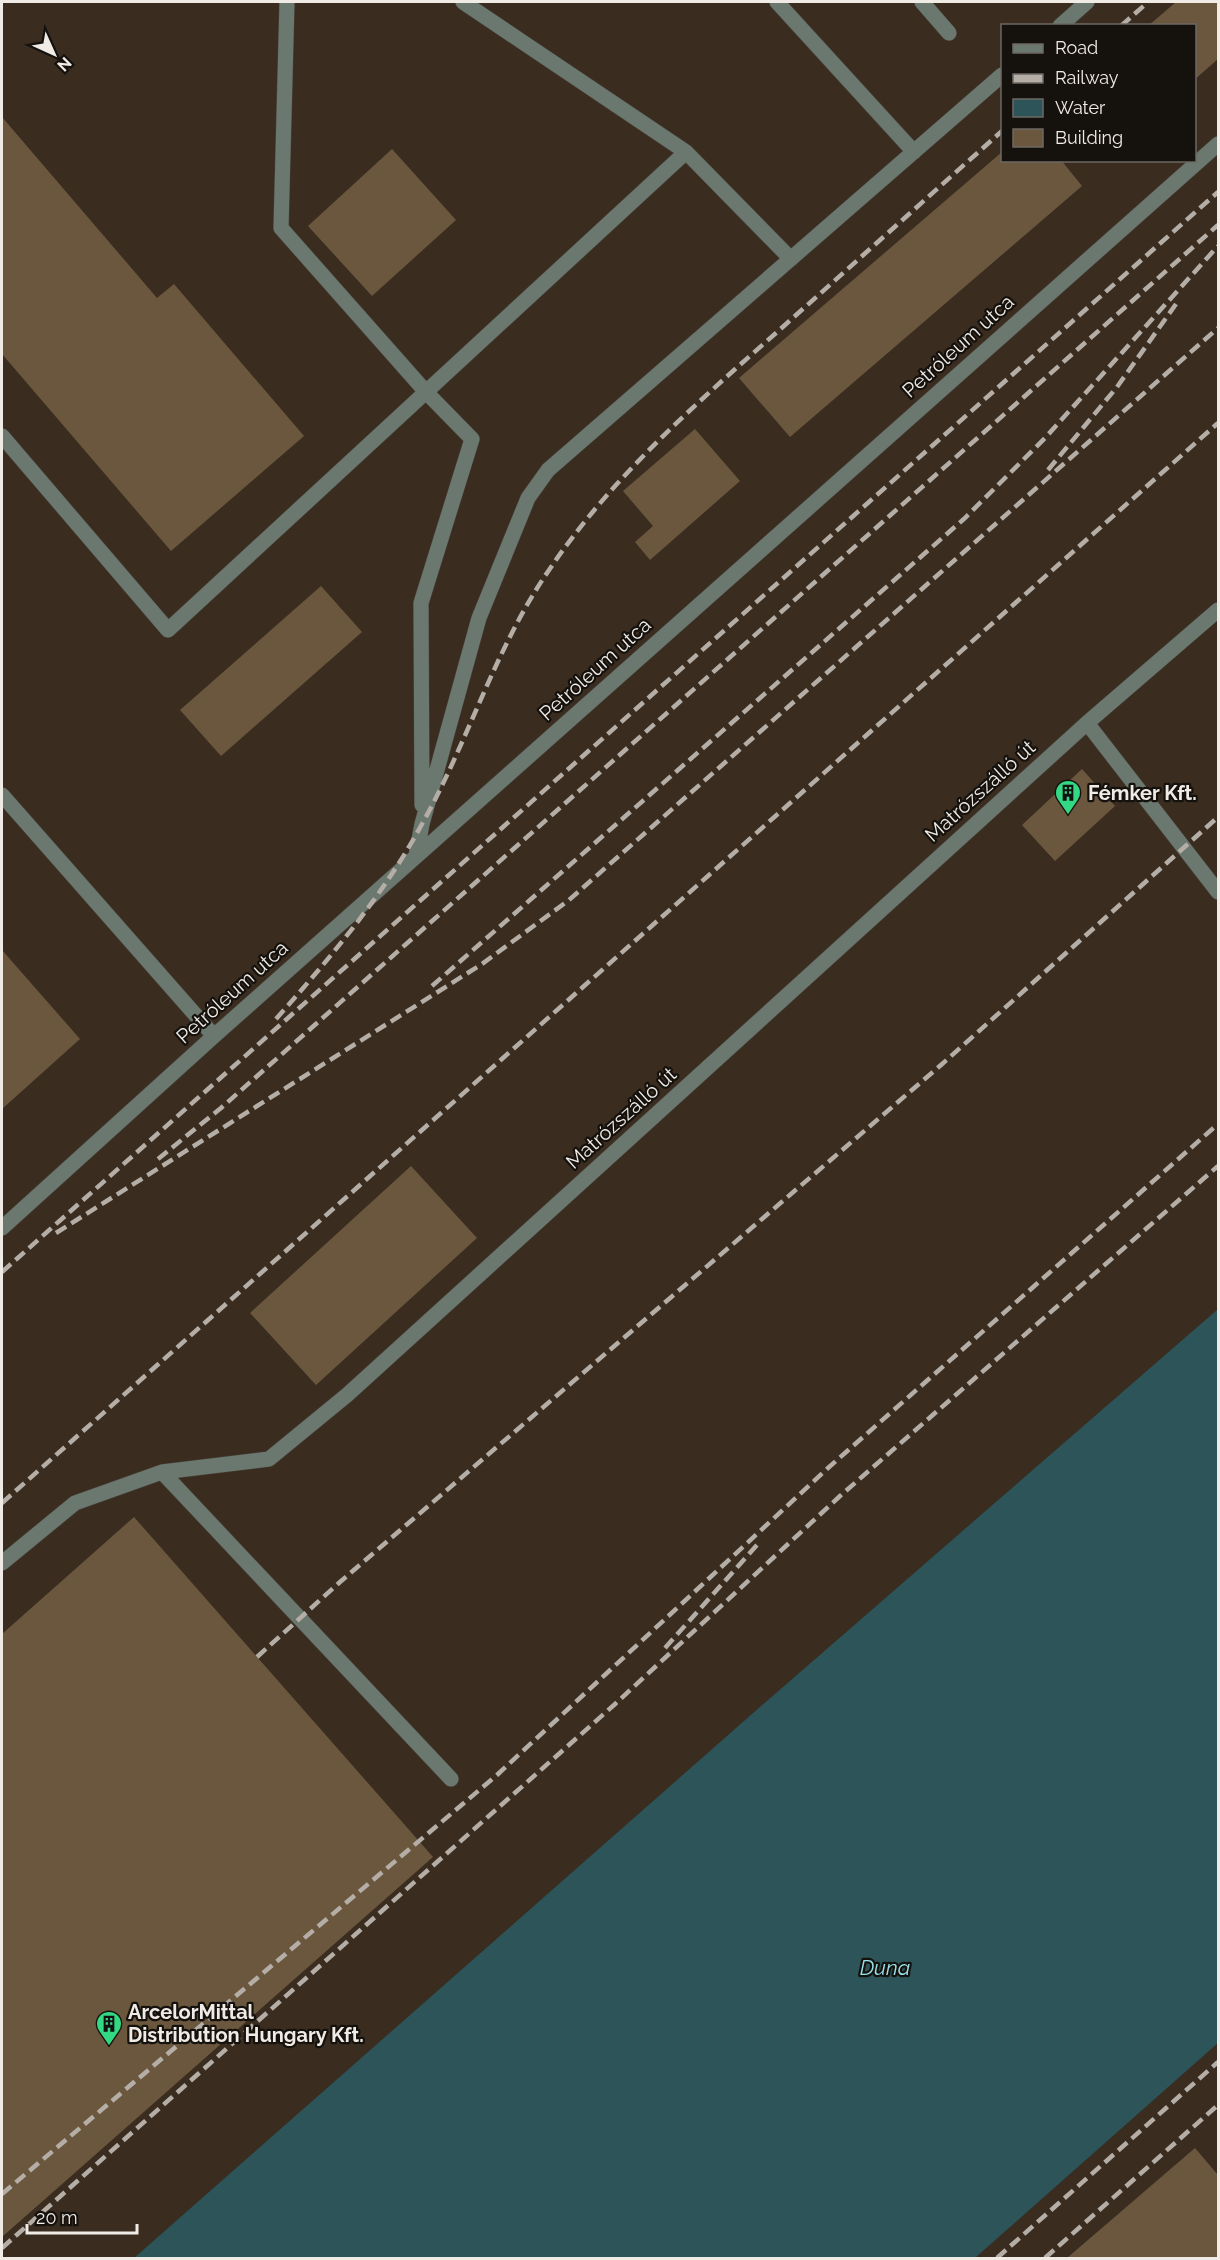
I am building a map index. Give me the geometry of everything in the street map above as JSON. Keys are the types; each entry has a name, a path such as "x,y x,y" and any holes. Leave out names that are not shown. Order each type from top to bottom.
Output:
{"street":[{"path":"287,2 281,228 426,392 472,439 421,603 422,824"},
{"path":"463,2 686,152 791,259"},
{"path":"777,2 914,152"},
{"path":"922,2 949,33"},
{"path":"1062,24 1087,2"},
{"path":"416,855 422,824 478,618 528,498 548,470 1001,76"},
{"name":"Petróleum utca","path":"2,1228 416,855 1218,144"},
{"path":"2,436 168,630 686,152"},
{"name":"Matrózszálló út","path":"2,1563 75,1503 162,1472 269,1459 347,1395 1087,723 1218,610"},
{"path":"1087,723 1218,892"},
{"path":"2,795 214,1036"},
{"path":"162,1472 451,1779"}],"shaded area":[{"path":"2,2 1218,2 1218,1309 761,1706 134,2258 2,2258"},
{"path":"1218,2043 1218,2258 975,2258"}],"water":[{"name":"Duna","path":"1218,1309 1218,2043 975,2258 134,2258 761,1706"}],"building":[{"path":"1176,2 1218,2 1218,59 1196,78 1196,24 1150,24"},
{"path":"2,117 157,298 174,284 304,436 171,551 2,354"},
{"path":"392,149 456,220 372,296 308,226"},
{"path":"1001,153 1001,162 1063,162 1082,186 790,437 739,378"},
{"path":"695,429 740,481 650,560 635,542 653,526 623,491"},
{"path":"321,586 362,632 221,756 180,710"},
{"name":"Fémker Kft.","path":"1082,769 1115,806 1055,861 1022,825"},
{"path":"2,950 80,1039 2,1109"},
{"path":"411,1166 477,1238 316,1385 250,1313"},
{"name":"ArcelorMittal Distribution Hungary Kft.","path":"134,1517 433,1857 2,2237 2,1634"},
{"path":"1195,2148 1218,2175 1218,2258 1067,2258"}],"railway":[{"path":"1123,24 1148,2"},
{"path":"276,1019 355,926 407,851 438,793 496,665 528,603 571,539 597,507 683,417 1001,132"},
{"path":"2,1272 1218,192"},
{"path":"158,1159 221,1108 1218,225"},
{"path":"432,986 965,518 1045,438 1218,246"},
{"path":"1048,470 1117,387 1176,304"},
{"path":"56,1233 482,964 569,900 1218,328"},
{"path":"2,1503 1218,423"},
{"path":"257,1657 340,1582 941,1065 1218,817"},
{"path":"2,2194 497,1775 828,1468 1218,1124"},
{"path":"2,2248 614,1705 840,1496 1218,1166"},
{"path":"665,1648 757,1545"},
{"path":"997,2258 1218,2062"},
{"path":"1045,2258 1218,2105"}],"place":[{"name":"Fémker Kft.","path":"1068,816"},
{"name":"ArcelorMittal Distribution Hungary Kft.","path":"109,2047"}]}
